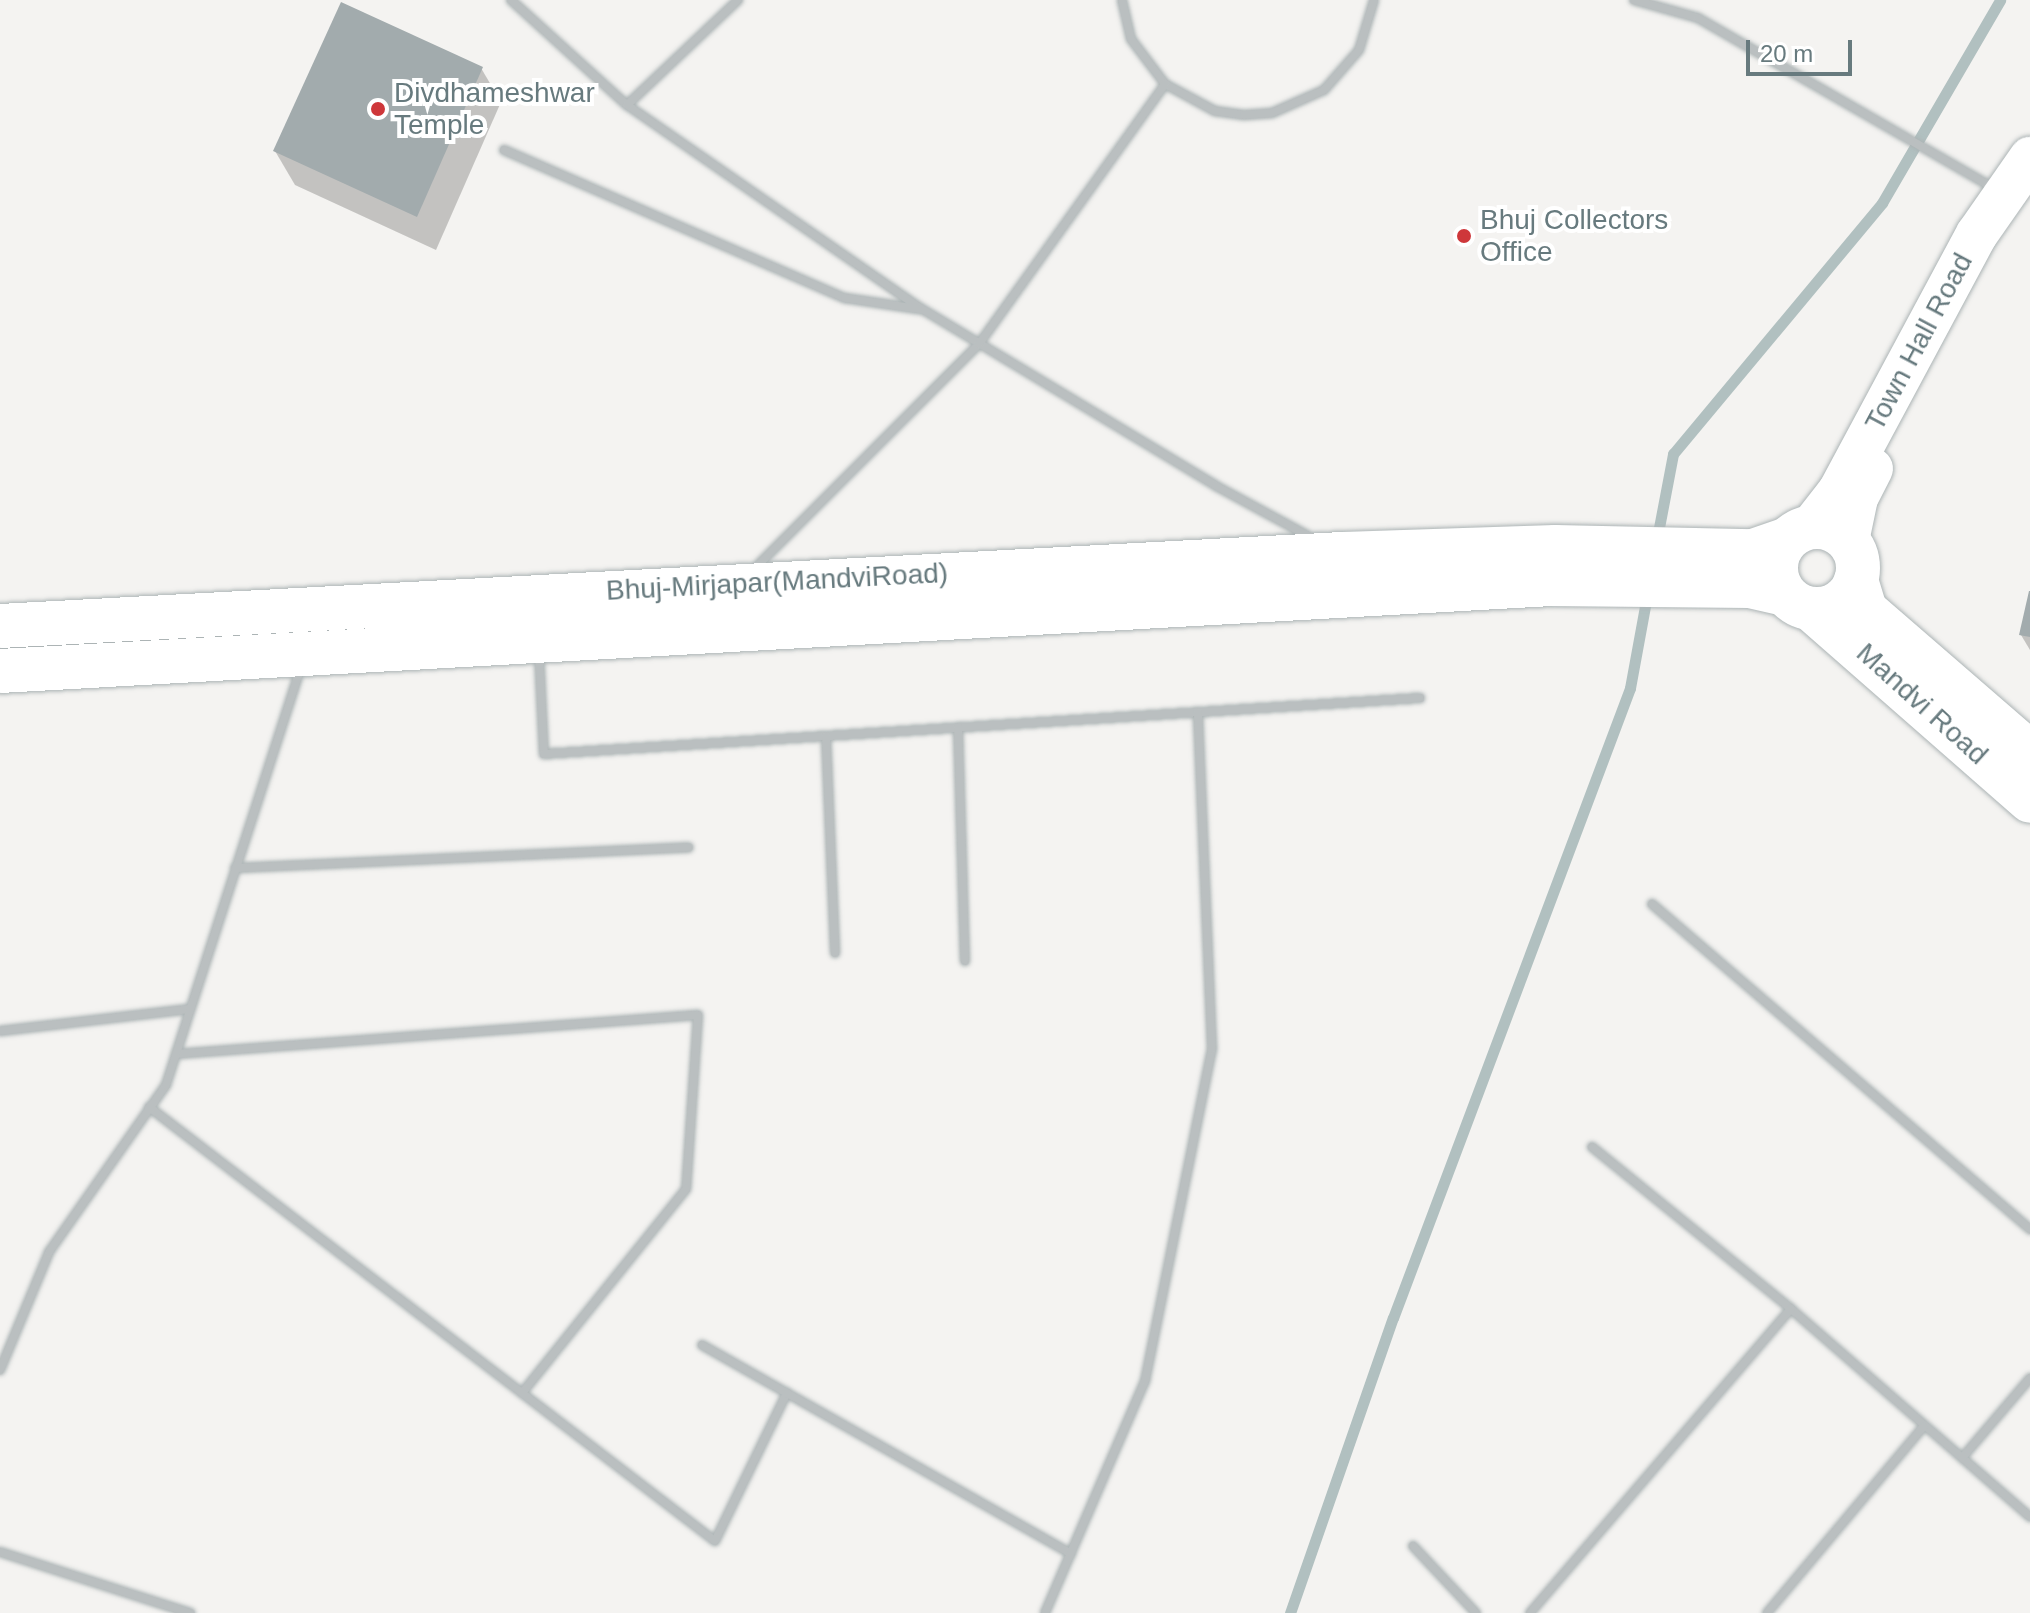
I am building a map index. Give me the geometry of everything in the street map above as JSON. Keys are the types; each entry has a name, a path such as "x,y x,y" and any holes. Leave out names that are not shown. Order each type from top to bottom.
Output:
{"main road":[{"name":"Bhuj-Mirjapar(MandviRoad)","path":"0,626 1343,554 1552,566"},
{"path":"1552,566 1800,566"},
{"name":"Bhuj-Mirjapar(MandviRoad)","path":"0,671 538,639 1552,566"},
{"name":"Mandvi Road","path":"1800,566 1865,610 2030,753"},
{"name":"Mandvi Road","path":"1800,566 2030,801"}],"street":[{"path":"511,0 627,105 922,309 1216,486 1343,554"},
{"path":"627,105 738,0"},
{"path":"1122,0 1131,39 1165,84 1215,111 1272,113 1299,104 1345,71 1370,26 1374,0"},
{"path":"1634,0 1698,18 2017,200"},
{"path":"740,584 979,344 1165,84"},
{"path":"504,150 845,298 922,309"},
{"name":"Town Hall Road","path":"1800,566 1977,234 2017,200 2030,158"},
{"path":"538,639 544,754 1420,698"},
{"path":"0,1370 49,1252 166,1085 305,653"},
{"path":"1045,1613 1145,1381 1212,1049 1198,712"},
{"path":"958,727 965,961"},
{"path":"826,736 835,953"},
{"path":"235,868 689,847"},
{"path":"1652,904 2030,1229"},
{"path":"0,1031 190,1009"},
{"path":"176,1054 698,1015 686,1189 522,1393"},
{"path":"149,1107 715,1541 787,1393"},
{"path":"1592,1147 1791,1309 2030,1517"},
{"path":"1530,1613 1791,1309"},
{"path":"702,1345 1071,1554"},
{"path":"1962,1458 2030,1378"},
{"path":"1767,1613 1923,1427"},
{"path":"1413,1546 1476,1613"},
{"path":"0,1552 190,1613"}],"building":[{"name":"Divdhameshwar Temple","path":"341,2 483,67 417,217 273,151"},
{"path":"2030,591 2030,637 2019,635"}],"waterway":[{"path":"1657,538 1673,454 1882,203 2000,0"},
{"path":"1290,1613 1393,1318 1630,688 1647,595"}],"place":[{"name":"Divdhameshwar Temple","path":"378,109"},
{"name":"Bhuj Collectors Office","path":"1464,236"}]}
